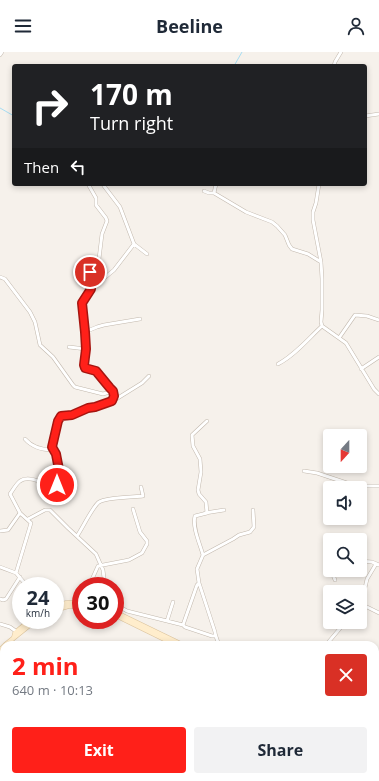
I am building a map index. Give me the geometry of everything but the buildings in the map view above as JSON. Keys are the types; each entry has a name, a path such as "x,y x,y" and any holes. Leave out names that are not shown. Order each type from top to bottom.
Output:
{"main road":[{"path":"124,616 174,641"},
{"path":"124,619 168,641"},
{"path":"14,637 15,633 20,629"},
{"path":"10,641 17,636 23,629"}],"street":[{"path":"0,56 2,52"},
{"path":"334,64 341,52"},
{"path":"367,116 379,114"},
{"path":"89,186 96,198 96,205 107,221 102,234 99,259 90,272 91,289"},
{"path":"104,186 120,207 134,244 148,254"},
{"path":"214,193 216,186"},
{"path":"319,186 313,212 313,220 321,262 322,326 346,343 374,389 379,394"},
{"path":"204,191 214,193 246,212 272,222 285,235 292,249 308,254 321,262"},
{"path":"112,401 114,396 113,391 96,371 85,368 84,365 86,349 82,303 91,289 114,270 134,244"},
{"path":"0,277 5,279 30,312 36,327 40,345 53,357 72,385 103,394 113,391"},
{"path":"339,338 355,315 367,316 379,320"},
{"path":"85,332 104,325 140,319"},
{"path":"278,364 294,353 322,326"},
{"path":"69,348 86,349"},
{"path":"362,369 379,357"},
{"path":"16,573 31,523 20,513 10,494 21,480 28,478 57,485 60,475 57,466 56,454 52,447 58,421 61,416 72,415 88,408 112,401 142,383 149,376"},
{"path":"207,421 192,435 193,446 200,459 201,472 198,490 199,494 206,502 207,513"},
{"path":"25,439 30,444 42,449 53,450"},
{"path":"304,471 318,473 350,484 379,486"},
{"path":"78,536 99,501 110,498 143,496 141,487"},
{"path":"93,577 98,566 100,565 129,560 142,553 147,541 140,532 133,509"},
{"path":"28,519 45,510 50,510 96,554 103,570 104,577"},
{"path":"203,555 197,536 194,519 195,516 224,510"},
{"path":"218,641 198,583 197,568 203,555 239,535 250,532 254,527 253,510"},
{"path":"0,531 8,530 20,513"},
{"path":"366,585 367,579 377,564 367,562"},
{"path":"0,567 16,573 20,577"},
{"path":"183,625 198,583"},
{"path":"0,599 6,599 12,590"},
{"path":"167,621 173,602"},
{"path":"367,607 379,613"},
{"path":"124,609 183,625 185,627 215,636"},
{"path":"0,624 10,627 17,632"},
{"path":"329,641 339,629"}],"waterway":[{"path":"235,64 242,52"},
{"path":"0,108 12,115"}],"route":[{"path":"57,485 60,475 57,466 56,454 52,447 58,421 61,416 72,415 88,408 112,401 114,396 113,391 96,371 85,368 84,365 86,349 82,303 91,289 90,272"}]}
